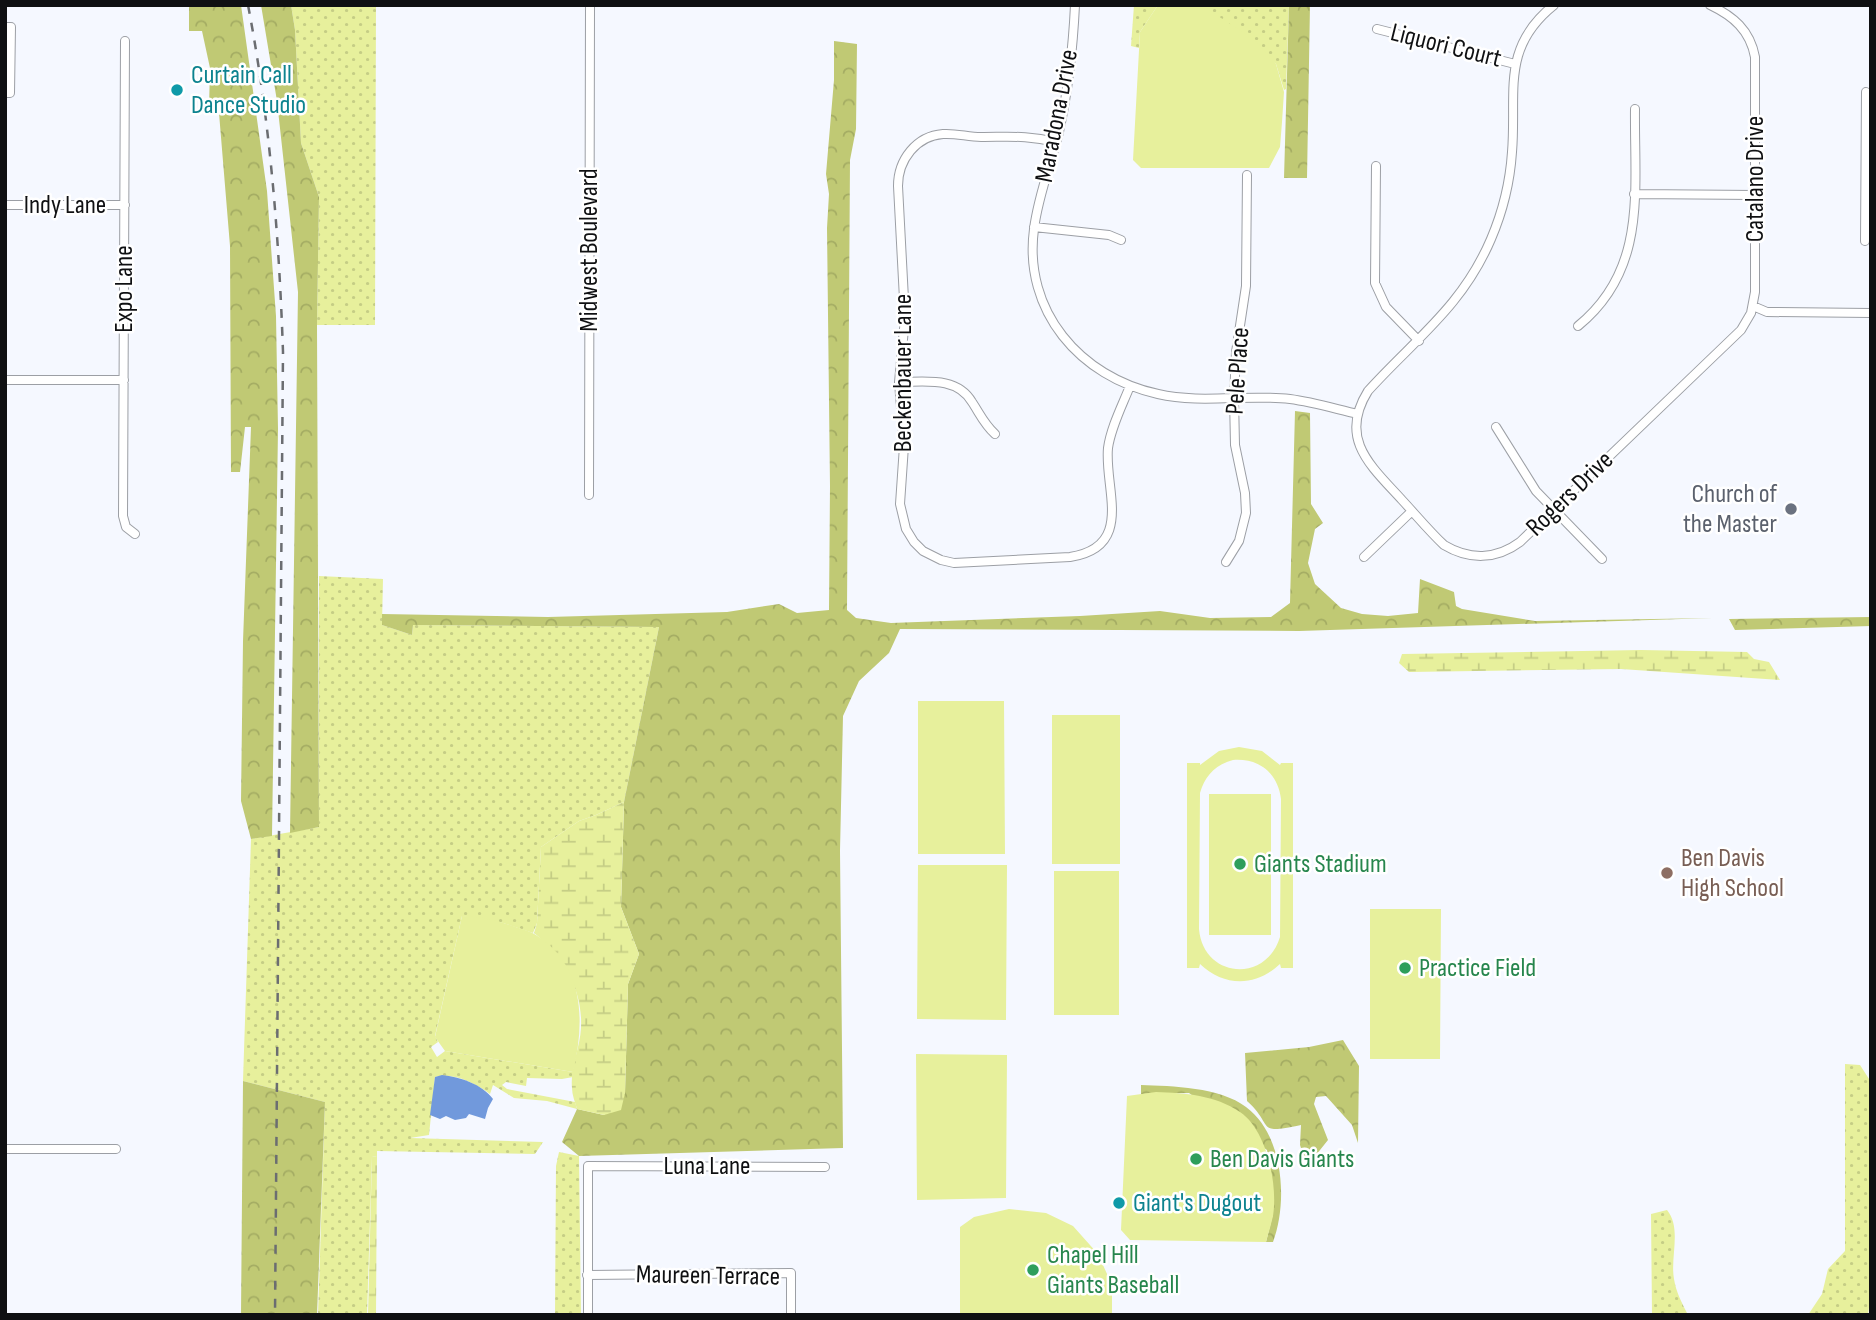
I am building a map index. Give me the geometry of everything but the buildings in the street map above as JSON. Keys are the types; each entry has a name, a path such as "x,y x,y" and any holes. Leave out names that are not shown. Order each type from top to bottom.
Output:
{"street":[{"name":"Midwest Boulevard","path":"589,495 590,5"},
{"path":"1358,414 1368,391 1455,302 1486,251 1505,195 1513,136 1512,89 1516,64 1531,30 1555,5"},
{"name":"Catalano Drive","path":"1710,5 1731,16 1742,27 1754,51 1753,306"},
{"name":"Maradona Drive","path":"1072,6 1065,101 1034,227 1032,253 1034,277 1043,306 1064,340 1085,360 1130,386 1169,397 1289,399 1358,414"},
{"path":"5,27 11,27 11,40 10,93 5,93"},
{"name":"Liquori Court","path":"1377,29 1516,64"},
{"name":"Expo Lane","path":"125,41 124,518 127,527 135,534"},
{"path":"1865,241 1868,223 1866,92"},
{"path":"1578,326 1601,304 1622,270 1632,236 1635,109"},
{"name":"Beckenbauer Lane","path":"1056,142 1025,136 934,136 916,144 900,169 898,183 905,318 899,382 904,446 901,513 916,545 943,561 964,563 1070,557 1093,549 1105,536 1112,520 1114,506 1108,464 1109,445 1130,386"},
{"path":"1376,166 1375,283 1386,307 1419,341"},
{"name":"Pele Place","path":"1226,562 1240,541 1246,509 1235,445 1234,398 1236,352 1246,286 1247,175"},
{"path":"1634,194 1755,195"},
{"name":"Indy Lane","path":"5,205 125,205"},
{"path":"1034,227 1109,235 1121,240"},
{"path":"1753,306 1767,312 1871,313"},
{"name":"Rogers Drive","path":"1358,414 1357,436 1363,455 1444,545 1465,555 1485,556 1504,552 1517,544 1741,330 1753,306"},
{"path":"5,380 124,380"},
{"path":"899,382 942,382 954,385 967,394 982,420 995,434"},
{"path":"1496,427 1529,482 1602,559"},
{"path":"1364,557 1412,511"},
{"path":"5,1149 116,1149"},
{"name":"Luna Lane","path":"587,1275 588,1166 825,1167"},
{"name":"Maureen Terrace","path":"587,1275 791,1273 791,1315"},
{"path":"587,1275 587,1315"}],"green space":[{"path":"189,5 241,5 267,191 276,316 278,429 272,836 251,839 241,801 243,641 251,427 245,427 240,472 231,472 230,246 219,113 209,108 210,68 202,31 189,31"},
{"path":"261,5 291,5 295,30 301,143 319,197 319,827 290,833 298,292 277,101"},
{"path":"291,5 376,5 375,325 317,325 319,197 301,143 295,30"},
{"path":"1134,5 1158,5 1140,32 1139,48 1131,46"},
{"path":"1158,5 1201,5 1255,40 1276,64 1284,92 1282,122 1280,147 1269,168 1141,168 1133,160 1140,32"},
{"path":"1199,5 1289,5 1286,89 1284,90 1276,64"},
{"path":"1289,5 1310,5 1307,178 1284,178"},
{"path":"834,41 857,44 856,129 850,160 847,610 856,618 891,623 1160,611 1210,618 1271,617 1290,603 1295,411 1310,413 1311,504 1323,523 1315,529 1308,563 1315,584 1341,608 1362,614 1388,616 1418,613 1420,579 1454,592 1456,606 1462,609 1535,621 1713,618 1299,631 900,629 889,653 859,681 843,716 840,851 843,1148 579,1156 562,1142 577,1109 604,1115 625,1093 628,984 639,954 621,907 624,802 659,627 413,625 412,635 382,625 382,614 548,617 727,612 779,604 797,613 829,610 829,194 826,174 834,80"},
{"path":"319,576 383,579 382,625 412,635 413,625 659,627 624,802 579,821 541,847 537,923 533,933 503,923 462,916 435,1036 438,1042 431,1047 437,1057 445,1051 573,1072 573,1077 562,1079 527,1078 526,1086 506,1082 502,1085 507,1089 575,1102 577,1109 547,1101 514,1098 493,1085 490,1094 464,1080 449,1076 435,1077 429,1135 410,1138 543,1142 535,1154 377,1151 377,1156 372,1157 367,1315 318,1315 325,1102 243,1081 251,839 319,827"},
{"path":"1871,617 1871,626 1735,630 1729,619"},
{"path":"1641,650 1747,652 1754,659 1769,662 1780,680 1621,669 1409,672 1399,663 1402,654"},
{"path":"918,701 1004,701 1005,854 918,854"},
{"path":"1052,715 1120,715 1120,864 1052,864"},
{"path":"1239,747 1262,751 1280,765 1293,763 1293,968 1281,968 1280,964 1271,972 1250,980 1219,977 1200,964 1199,968 1187,968 1187,763 1200,765 1219,751","holes":["1233,760 1242,760 1266,769 1276,782 1281,799 1280,937 1273,952 1262,962 1249,968 1236,969 1211,958 1203,945 1199,929 1200,793 1208,776 1216,768"]},
{"name":"Giants Stadium","path":"1209,794 1271,794 1271,935 1209,935"},
{"path":"624,802 621,907 639,954 628,984 625,1093 621,1110 604,1115 577,1109 572,1093 572,1080 581,1028 579,1000 562,963 534,933 537,923 541,847 579,821"},
{"path":"918,865 1007,865 1006,1020 917,1019"},
{"path":"1054,871 1119,871 1119,1015 1054,1015"},
{"name":"Practice Field","path":"1370,909 1441,909 1440,1059 1370,1059"},
{"path":"462,916 492,920 530,932 552,948 564,962 577,996 579,1015 573,1072 445,1051 435,1037"},
{"path":"1343,1040 1359,1066 1358,1143 1352,1125 1326,1096 1316,1097 1314,1104 1328,1140 1316,1155 1304,1157 1300,1145 1301,1125 1271,1128 1247,1101 1245,1053 1309,1047"},
{"path":"916,1054 1007,1055 1006,1198 917,1200"},
{"path":"1845,1064 1860,1065 1871,1082 1871,1291 1868,1315 1808,1315 1822,1294 1828,1269 1845,1251"},
{"path":"243,1081 325,1102 317,1315 241,1315"},
{"path":"1141,1085 1195,1089 1223,1095 1246,1107 1259,1119 1275,1151 1279,1170 1280,1208 1273,1242 1266,1242 1273,1214 1272,1179 1267,1150 1189,1093 1141,1094"},
{"name":"Ben Davis Giants","path":"1156,1092 1210,1098 1230,1106 1249,1120 1264,1145 1272,1174 1273,1216 1266,1242 1130,1240 1121,1230 1127,1096"},
{"path":"559,1152 579,1156 581,1315 555,1315 556,1166"},
{"path":"377,1156 376,1315 368,1315 372,1157"},
{"name":"Chapel Hill Giants Baseball","path":"1009,1209 1046,1213 1073,1226 1098,1254 1112,1285 1112,1315 960,1315 960,1227 974,1217"},
{"path":"1667,1210 1674,1225 1675,1284 1688,1315 1652,1315 1651,1214"}],"water":[{"path":"442,1075 470,1082 493,1099 485,1119 469,1114 466,1118 455,1120 446,1116 440,1119 430,1115 435,1077"}],"railway":[{"path":"248,5 272,178 283,352 275,1315"}],"place":[{"name":"Curtain Call Dance Studio","path":"177,90"},
{"name":"Church of the Master","path":"1791,509"},
{"name":"Giants Stadium","path":"1240,864"},
{"name":"Ben Davis High School","path":"1667,873"},
{"name":"Practice Field","path":"1405,968"},
{"name":"Ben Davis Giants","path":"1196,1159"},
{"name":"Giant's Dugout","path":"1119,1203"},
{"name":"Chapel Hill Giants Baseball","path":"1033,1270"}]}
